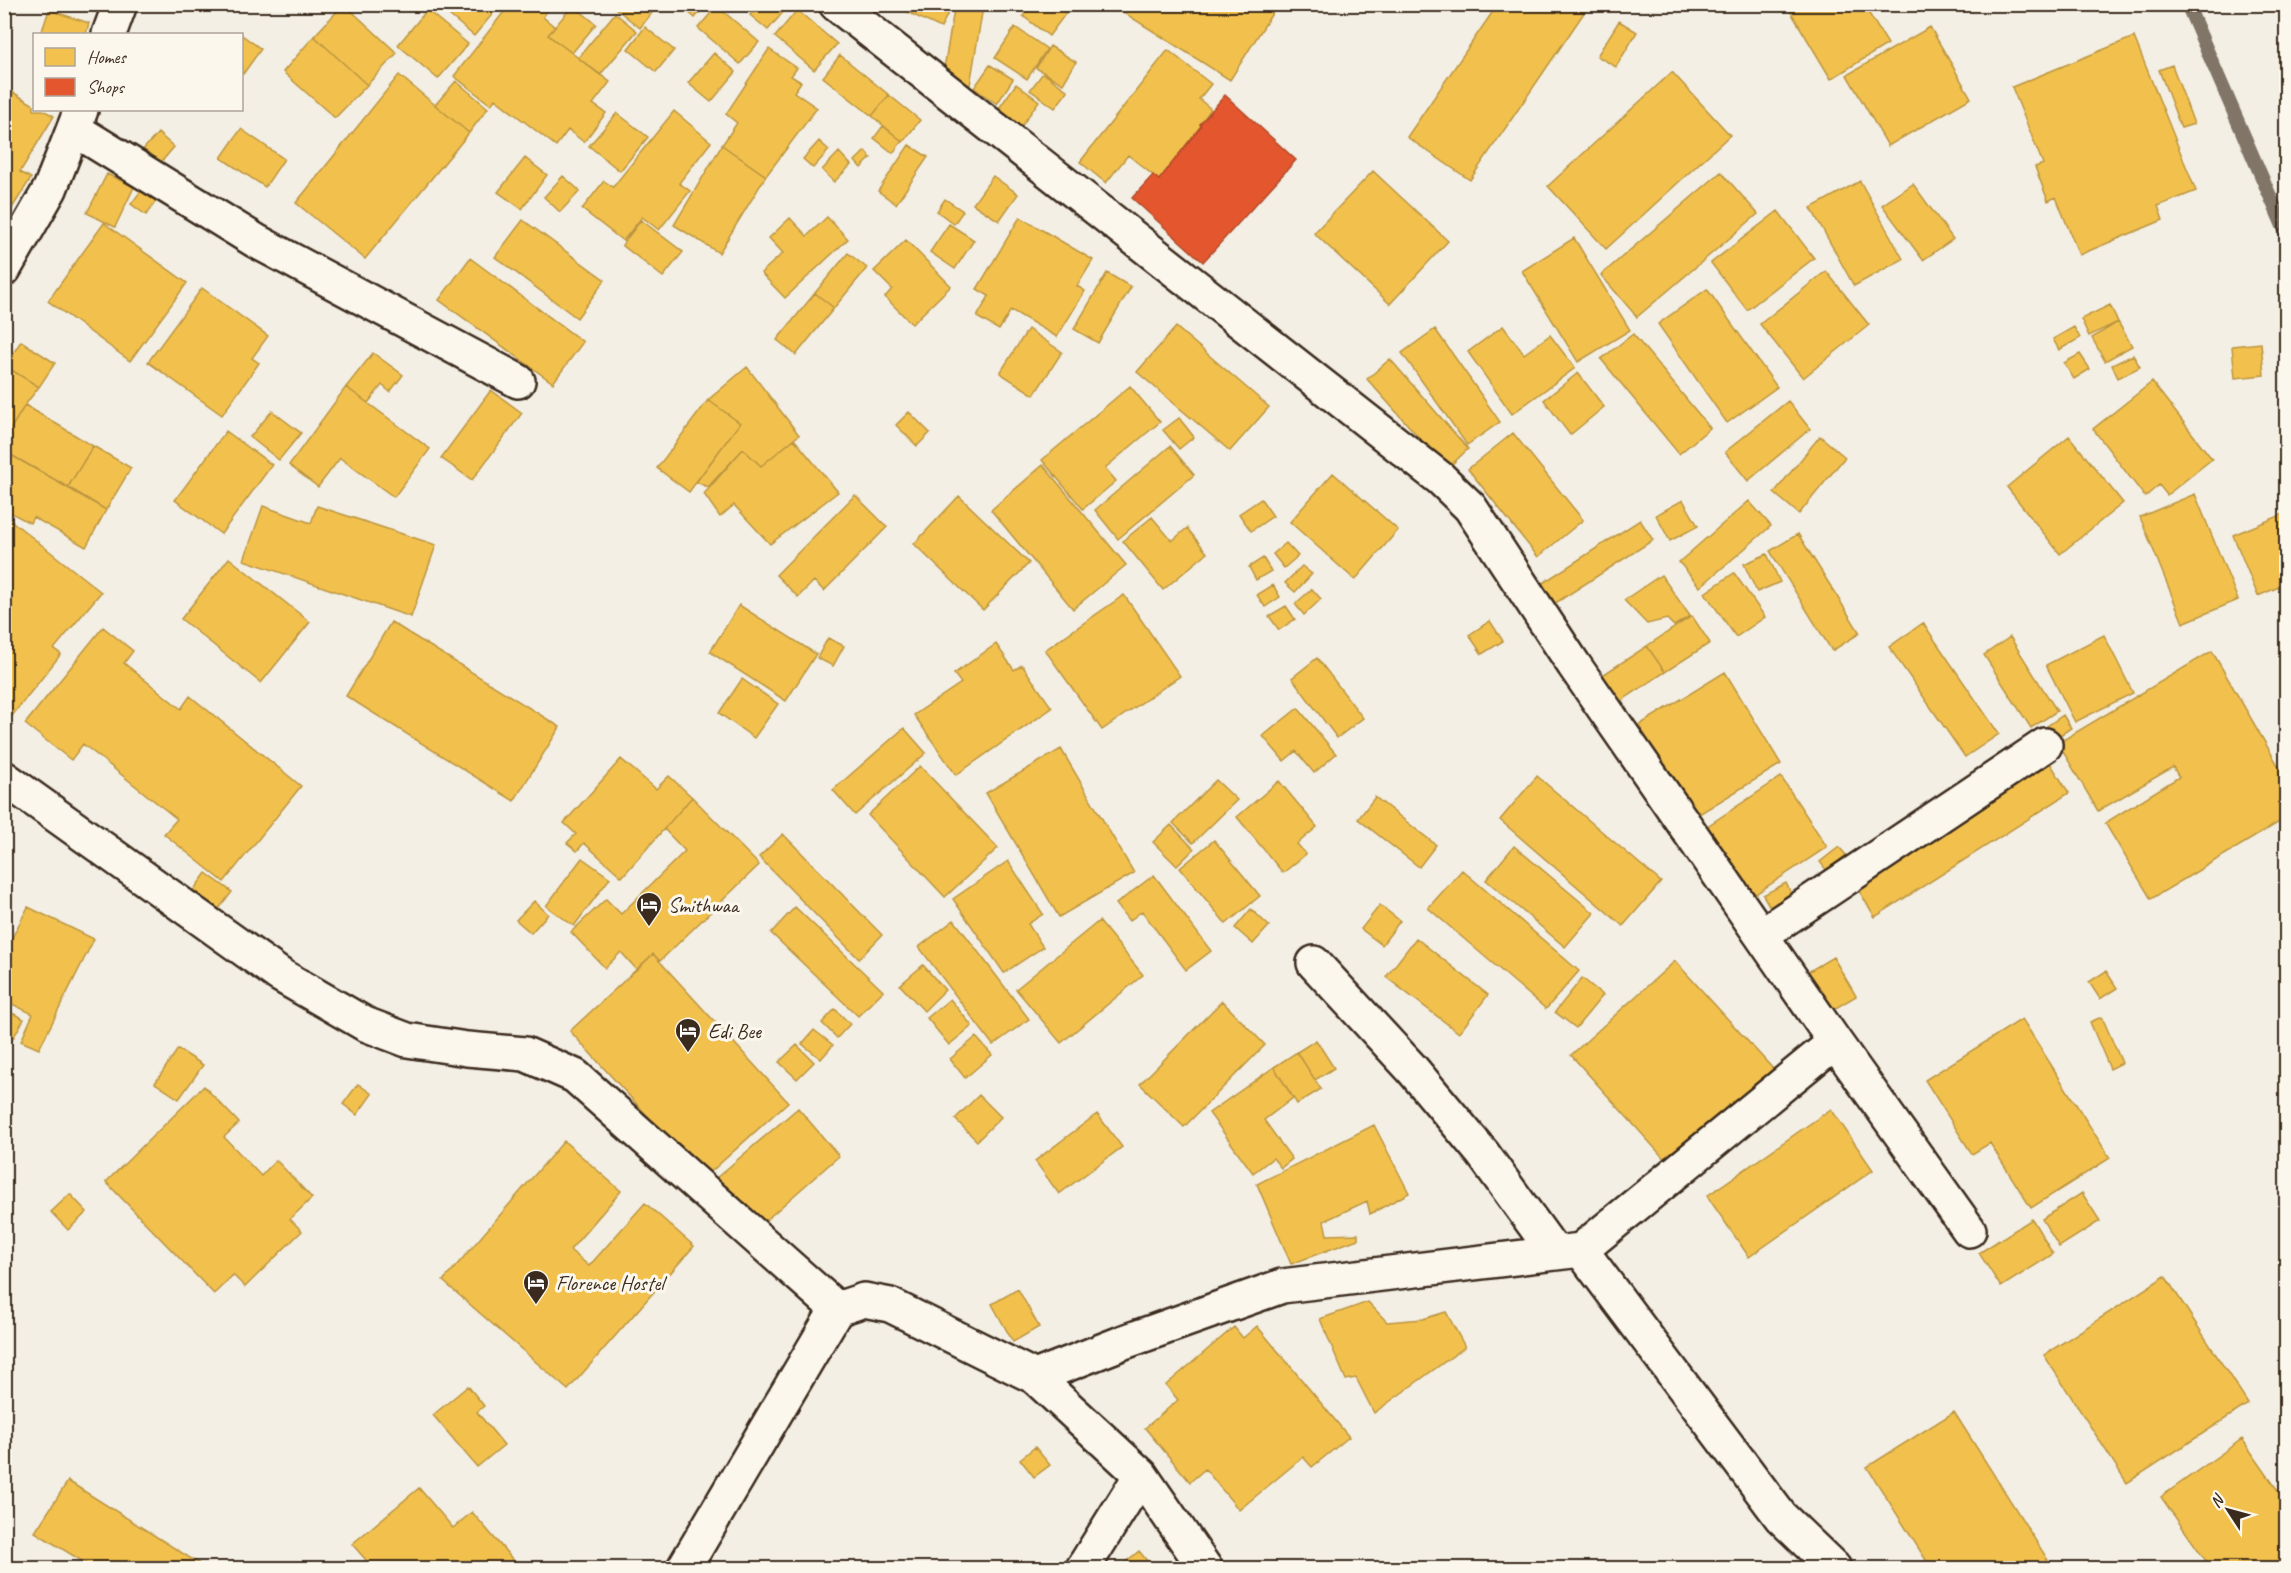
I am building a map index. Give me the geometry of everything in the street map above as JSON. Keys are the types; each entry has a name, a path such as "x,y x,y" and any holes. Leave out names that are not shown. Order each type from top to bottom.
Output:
{"street":[{"path":"836,4 1441,478 1470,507 1574,665 1834,1042 1969,1230"},
{"path":"4,269 50,189 77,119 256,241 518,381"},
{"path":"1761,935 2045,745"},
{"path":"4,778 280,975 365,1024 407,1040 467,1049 525,1054 575,1076 837,1309"},
{"path":"1314,963 1412,1069 1568,1251 1781,1517 1834,1569"},
{"path":"1035,1377 1124,1342 1282,1286 1568,1251 1834,1042"},
{"path":"684,1569 837,1309 864,1300 890,1305 1035,1377 1141,1475 1205,1569"},
{"path":"1083,1569 1141,1475"}],"building: Homes":[{"path":"344,4 397,53 367,85 314,36"},
{"path":"458,4 501,4 474,36 449,15"},
{"path":"510,4 552,4 543,17 555,27 548,35 610,82 593,104 606,113 584,142 568,130 556,146 495,99 491,105 454,76"},
{"path":"610,4 659,4 640,28"},
{"path":"679,4 706,4 695,18"},
{"path":"759,4 790,4 768,30 750,15"},
{"path":"913,4 952,4 941,28 909,13"},
{"path":"955,4 983,7 970,85 942,80"},
{"path":"1032,4 1054,4 1066,13 1049,36 1023,16"},
{"path":"1120,4 1278,4 1230,80 1118,9"},
{"path":"1498,4 1590,4 1470,180 1407,137"},
{"path":"1786,4 1863,4 1888,44 1831,79"},
{"path":"573,5 596,24 572,53 548,35"},
{"path":"717,6 759,42 740,64 698,28"},
{"path":"49,10 89,23 86,33 41,33"},
{"path":"427,10 468,44 438,79 398,45"},
{"path":"797,10 837,44 814,70 775,37"},
{"path":"615,13 637,31 600,75 578,58"},
{"path":"1619,21 1637,32 1616,67 1597,56"},
{"path":"645,27 674,50 656,72 628,49"},
{"path":"1015,27 1047,49 1027,79 995,58"},
{"path":"1930,27 1971,98 1888,146 1847,75"},
{"path":"243,36 261,49 243,74"},
{"path":"314,36 367,85 335,118 283,72"},
{"path":"2134,37 2196,191 2158,206 2163,220 2079,255 2056,197 2048,201 2035,167 2043,164 2012,87"},
{"path":"1050,46 1076,62 1063,84 1036,68"},
{"path":"769,49 797,68 791,76 801,82 794,92 817,108 766,176 722,145 737,123 726,114"},
{"path":"1168,50 1211,84 1199,99 1211,109 1200,124 1201,126 1159,180 1128,155 1106,183 1080,162"},
{"path":"714,53 736,72 711,102 688,83"},
{"path":"840,55 889,95 872,116 823,77"},
{"path":"990,65 1013,79 997,104 974,88"},
{"path":"2172,65 2194,124 2181,128 2159,70"},
{"path":"1672,72 1730,135 1606,249 1548,186"},
{"path":"1043,73 1068,91 1055,108 1030,90"},
{"path":"399,75 469,133 365,259 296,203"},
{"path":"456,81 488,108 469,133 435,105"},
{"path":"1016,84 1039,101 1016,134 992,118"},
{"path":"4,87 33,104 33,111 45,111 54,116 20,172 31,178 4,221"},
{"path":"889,95 920,120 903,142 872,116"},
{"path":"674,111 711,142 679,183 690,191 659,230 642,217 623,241 582,209 604,181 613,187"},
{"path":"617,113 648,137 620,171 589,146"},
{"path":"883,126 902,141 893,153 874,138"},
{"path":"241,129 284,159 265,187 221,158"},
{"path":"158,133 174,147 157,167 140,153"},
{"path":"819,141 829,150 813,168 803,159"},
{"path":"722,145 766,176 719,253 674,225"},
{"path":"909,145 928,157 896,204 878,191"},
{"path":"865,151 871,158 861,168 855,161"},
{"path":"839,152 851,165 834,182 822,170"},
{"path":"525,158 547,175 522,209 498,192"},
{"path":"1373,171 1448,241 1390,304 1314,233"},
{"path":"1721,172 1758,214 1637,317 1601,275"},
{"path":"107,174 134,187 115,227 87,213"},
{"path":"563,176 580,191 560,212 544,197"},
{"path":"993,176 1018,194 999,221 973,204"},
{"path":"1860,181 1903,259 1854,286 1811,208"},
{"path":"1913,184 1953,239 1923,260 1882,205"},
{"path":"144,187 159,197 146,215 131,204"},
{"path":"945,199 963,211 954,224 937,211"},
{"path":"1778,211 1814,258 1747,310 1711,263"},
{"path":"827,217 848,239 785,298 761,273 783,253 769,238 790,218 807,236"},
{"path":"1020,217 1093,260 1077,286 1085,291 1057,337 1011,310 999,330 977,317 989,296 977,289"},
{"path":"523,220 605,280 577,318 495,257"},
{"path":"641,220 683,252 663,277 622,245"},
{"path":"104,223 187,283 130,361 48,301"},
{"path":"949,224 974,240 955,269 930,252"},
{"path":"1574,238 1630,330 1578,362 1522,271"},
{"path":"906,240 951,286 912,324 885,297 892,289 874,271"},
{"path":"848,253 867,268 834,308 815,293"},
{"path":"470,258 583,342 553,383 439,300"},
{"path":"1826,271 1869,325 1803,378 1760,324"},
{"path":"1107,273 1131,287 1098,343 1074,329"},
{"path":"202,288 268,336 252,358 259,363 222,415 148,362"},
{"path":"1707,289 1777,387 1727,423 1658,324"},
{"path":"815,293 834,308 796,355 777,340"},
{"path":"2110,305 2118,322 2089,336 2081,319"},
{"path":"2118,322 2132,346 2105,361 2092,338"},
{"path":"1503,326 1524,354 1550,335 1575,368 1512,414 1468,352"},
{"path":"1176,327 1269,407 1230,451 1137,372"},
{"path":"2074,327 2080,338 2059,350 2053,339"},
{"path":"1028,329 1062,352 1034,395 1000,373"},
{"path":"1435,329 1500,422 1467,445 1402,353"},
{"path":"1633,334 1710,428 1679,454 1601,359"},
{"path":"21,341 55,363 39,387 5,366"},
{"path":"2261,343 2264,375 2235,378 2232,346"},
{"path":"373,353 403,375 390,392 382,385 368,403 346,387"},
{"path":"2080,354 2090,369 2074,379 2064,363"},
{"path":"2133,355 2140,367 2118,378 2112,365"},
{"path":"1390,359 1468,449 1447,469 1367,379"},
{"path":"5,366 39,387 4,440"},
{"path":"747,367 799,435 761,466 743,449 708,487 696,482 740,423 708,400"},
{"path":"1578,373 1604,407 1570,435 1544,400"},
{"path":"2152,382 2212,459 2167,495 2159,485 2145,497 2093,429"},
{"path":"1130,386 1160,422 1105,468 1116,481 1083,509 1042,460"},
{"path":"346,387 430,449 394,497 340,458 318,487 289,465"},
{"path":"491,390 522,413 472,480 441,458"},
{"path":"708,400 740,423 689,492 657,468"},
{"path":"1788,401 1810,429 1748,481 1725,452"},
{"path":"25,405 93,446 68,487 4,451 4,440"},
{"path":"272,411 301,433 279,460 250,437"},
{"path":"909,412 930,433 917,446 896,425"},
{"path":"1179,418 1194,437 1179,449 1163,430"},
{"path":"226,431 272,465 221,534 175,500"},
{"path":"1513,433 1583,520 1538,557 1468,469"},
{"path":"1820,436 1845,457 1799,514 1774,493"},
{"path":"2069,436 2123,503 2060,554 2007,487"},
{"path":"794,439 838,492 770,544 734,505 720,517 704,494 743,449 761,466"},
{"path":"93,446 131,468 106,510 68,487"},
{"path":"1170,446 1194,475 1118,539 1095,510"},
{"path":"4,451 106,510 86,547 33,517 30,523 4,509"},
{"path":"1043,465 1126,565 1073,609 991,510"},
{"path":"1333,473 1398,530 1355,580 1290,522"},
{"path":"2195,494 2238,600 2183,623 2140,517"},
{"path":"855,495 887,527 824,591 814,581 798,597 776,575"},
{"path":"959,496 1029,563 983,610 914,544"},
{"path":"1261,499 1273,516 1251,531 1239,514"},
{"path":"1683,500 1698,526 1670,541 1656,515"},
{"path":"1749,501 1771,526 1700,587 1679,562"},
{"path":"263,506 311,523 317,506 436,545 411,617 244,560"},
{"path":"2286,513 2286,584 2258,596 2233,535"},
{"path":"4,515 101,592 54,649 61,654 4,726"},
{"path":"1152,517 1172,541 1187,528 1207,553 1163,590 1123,541"},
{"path":"1640,520 1653,540 1551,606 1538,586"},
{"path":"1798,534 1860,633 1832,651 1770,551"},
{"path":"1286,543 1298,556 1284,568 1273,554"},
{"path":"1767,554 1780,582 1757,592 1744,564"},
{"path":"229,558 310,622 261,683 181,619"},
{"path":"1263,558 1271,571 1256,580 1249,567"},
{"path":"1302,566 1312,574 1295,592 1285,583"},
{"path":"1734,573 1765,617 1736,637 1705,593"},
{"path":"1661,575 1690,616 1674,626 1667,619 1647,624 1624,600"},
{"path":"1273,585 1280,597 1265,607 1257,595"},
{"path":"1312,589 1321,599 1304,615 1295,604"},
{"path":"1124,595 1180,676 1102,730 1045,650"},
{"path":"739,605 816,654 786,701 710,652"},
{"path":"1286,606 1295,619 1279,630 1269,616"},
{"path":"1692,616 1710,643 1665,672 1647,646"},
{"path":"1490,621 1503,641 1482,654 1469,635"},
{"path":"391,622 560,727 514,801 346,696"},
{"path":"1923,623 1999,734 1965,757 1889,647"},
{"path":"103,627 133,651 124,663 181,709 190,696 301,786 224,882 164,834 177,819 83,744 71,760 25,724"},
{"path":"2104,635 2133,693 2075,722 2046,665"},
{"path":"2010,637 2057,711 2031,728 1984,655"},
{"path":"828,638 844,646 833,666 817,658"},
{"path":"996,644 1014,670 1022,665 1052,708 956,775 914,715 961,683 954,674"},
{"path":"1647,646 1665,672 1615,705 1598,678"},
{"path":"2212,651 2286,779 2286,818 2151,899 2105,823 2179,777 2173,767 2098,811 2058,743"},
{"path":"1317,658 1363,718 1337,738 1292,678"},
{"path":"1725,672 1781,764 1691,819 1636,727"},
{"path":"742,679 778,704 754,738 719,713"},
{"path":"1298,708 1336,754 1314,773 1296,751 1284,761 1263,736"},
{"path":"2063,715 2071,728 2048,743 2040,731"},
{"path":"904,728 926,753 855,815 833,790"},
{"path":"1061,749 1134,873 1059,917 986,793"},
{"path":"2045,755 2069,793 1875,917 1851,878"},
{"path":"621,759 656,789 669,776 692,797 622,877 584,843 577,851 567,843 576,834 564,823"},
{"path":"920,766 998,848 945,897 868,815"},
{"path":"1537,776 1661,882 1623,926 1500,820"},
{"path":"1781,777 1827,847 1745,901 1700,831"},
{"path":"1216,780 1237,800 1193,843 1173,823"},
{"path":"1279,781 1317,827 1297,844 1306,854 1283,873 1237,817"},
{"path":"692,797 759,865 660,961 653,954 637,970 621,952 605,968 571,932 606,899 621,914 685,851 664,829"},
{"path":"1375,797 1436,845 1419,867 1358,819"},
{"path":"1171,825 1194,849 1177,866 1153,842"},
{"path":"783,834 882,935 859,959 759,857"},
{"path":"1214,840 1260,896 1226,924 1180,868"},
{"path":"1514,846 1594,913 1565,947 1486,880"},
{"path":"1839,847 1846,855 1827,871 1820,862"},
{"path":"582,858 610,878 574,926 546,906"},
{"path":"1008,861 1043,914 1028,924 1043,947 1004,973 953,899"},
{"path":"1462,870 1579,971 1546,1009 1428,908"},
{"path":"206,873 232,892 211,919 186,900"},
{"path":"1154,875 1211,951 1186,970 1142,911 1129,921 1116,904"},
{"path":"1786,883 1792,895 1770,907 1763,895"},
{"path":"534,901 548,914 531,933 516,920"},
{"path":"1380,905 1400,921 1382,945 1361,929"},
{"path":"28,907 94,939 39,1049 21,1041 33,1014 4,1000 4,953"},
{"path":"795,907 883,991 858,1016 771,933"},
{"path":"1251,909 1269,926 1253,944 1235,928"},
{"path":"954,920 1029,1019 993,1045 919,947"},
{"path":"1099,921 1143,975 1061,1043 1016,989"},
{"path":"1416,938 1488,995 1459,1033 1386,977"},
{"path":"653,954 788,1102 704,1178 570,1031"},
{"path":"1833,957 1856,996 1824,1015 1801,976"},
{"path":"1675,961 1774,1070 1669,1164 1571,1055"},
{"path":"923,965 945,990 924,1011 900,985"},
{"path":"2106,971 2117,988 2100,999 2089,982"},
{"path":"1582,978 1603,995 1576,1028 1555,1012"},
{"path":"950,999 972,1026 949,1045 927,1018"},
{"path":"1222,1001 1265,1045 1184,1127 1140,1084"},
{"path":"4,1009 24,1019 4,1054"},
{"path":"835,1009 850,1024 837,1038 822,1023"},
{"path":"2102,1017 2122,1063 2110,1069 2090,1022"},
{"path":"2022,1019 2110,1158 2031,1208 1990,1143 1972,1154 1925,1080"},
{"path":"814,1030 833,1045 821,1059 802,1044"},
{"path":"976,1037 992,1055 965,1078 950,1059"},
{"path":"1316,1040 1334,1068 1315,1080 1297,1052"},
{"path":"797,1045 814,1062 797,1079 779,1062"},
{"path":"178,1049 203,1065 179,1099 155,1083"},
{"path":"1297,1052 1321,1089 1297,1104 1274,1067"},
{"path":"1274,1067 1293,1098 1264,1120 1292,1159 1281,1168 1273,1158 1253,1173 1209,1113"},
{"path":"358,1084 372,1094 357,1115 343,1104"},
{"path":"204,1086 239,1123 224,1137 261,1176 276,1160 312,1198 290,1219 302,1231 245,1287 233,1275 214,1294 106,1182"},
{"path":"979,1095 1001,1117 977,1141 955,1119"},
{"path":"798,1108 839,1156 757,1228 715,1179"},
{"path":"1831,1109 1873,1170 1749,1257 1707,1196"},
{"path":"1097,1114 1122,1147 1059,1194 1035,1161"},
{"path":"1374,1125 1409,1193 1370,1214 1367,1201 1324,1221 1327,1235 1358,1234 1358,1239 1291,1264 1257,1184"},
{"path":"564,1141 621,1191 570,1250 589,1266 645,1203 694,1246 568,1390 443,1281"},
{"path":"2082,1193 2100,1221 2059,1247 2042,1219"},
{"path":"70,1194 87,1212 68,1230 51,1212"},
{"path":"2032,1219 2053,1254 2001,1287 1979,1253"},
{"path":"2165,1276 2248,1404 2127,1483 2044,1355"},
{"path":"1018,1289 1039,1327 1013,1342 992,1304"},
{"path":"1368,1302 1387,1322 1423,1319 1446,1312 1465,1347 1374,1413 1356,1378 1346,1380 1320,1319"},
{"path":"1257,1326 1349,1437 1312,1467 1303,1457 1239,1510 1205,1469 1190,1482 1145,1428 1178,1400 1166,1385 1234,1327 1243,1338"},
{"path":"468,1386 484,1406 477,1412 504,1445 477,1467 433,1415"},
{"path":"1954,1412 2053,1568 1931,1568 1867,1467"},
{"path":"2242,1439 2286,1502 2286,1568 2211,1568 2161,1497"},
{"path":"1035,1447 1050,1465 1034,1477 1020,1459"},
{"path":"68,1481 206,1568 93,1568 35,1532"},
{"path":"419,1488 453,1528 472,1512 520,1568 373,1568 352,1544"},
{"path":"1139,1551 1153,1568 1118,1568"}],"building: Shops":[{"path":"1225,95 1296,160 1203,262 1132,198 1153,175 1159,180 1201,126 1200,124"}],"waterway":[{"path":"2187,4 2286,233"}],"place":[{"name":"Smithwaa","path":"649,928"},
{"name":"Edi Bee","path":"688,1054"},
{"name":"Florence Hostel","path":"536,1306"}]}
